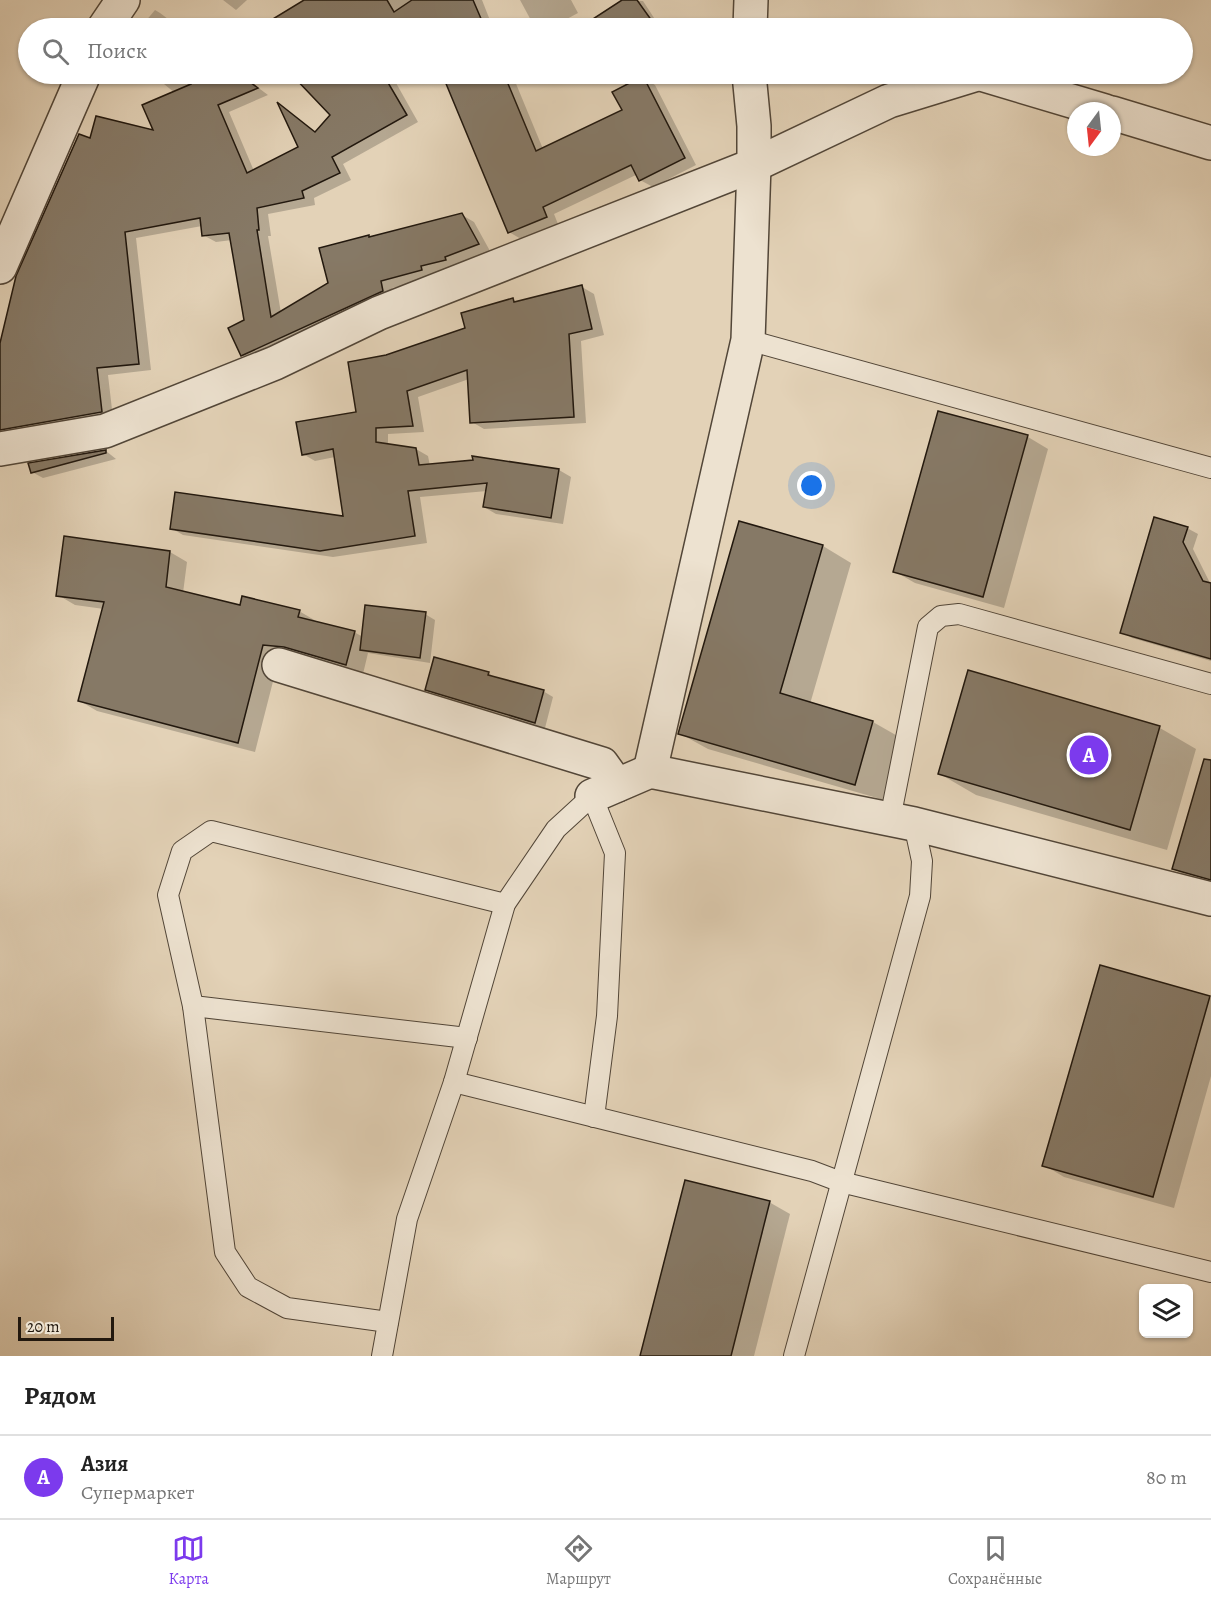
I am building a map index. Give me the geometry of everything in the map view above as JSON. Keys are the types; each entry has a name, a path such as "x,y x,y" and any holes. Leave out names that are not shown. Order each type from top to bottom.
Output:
{"street":[{"path":"111,18 123,0"},
{"path":"751,18 752,0"},
{"path":"0,267 80,84"},
{"path":"650,771 748,340 754,165 754,126 750,84"},
{"path":"0,449 105,430 275,363 379,313 754,165 889,101 946,84"},
{"path":"1013,84 1074,102"},
{"path":"1121,116 1211,143"},
{"path":"279,665 603,764 605,790 650,771 902,822 1211,899"}],"lane":[{"path":"748,340 1211,468"},
{"path":"794,1356 920,896 922,861 902,822 928,627 941,616 959,614 1211,684"},
{"path":"382,1356 407,1219 454,1082 505,904 556,829 605,790 615,853 607,1016 594,1117"},
{"path":"388,1322 287,1308 248,1287 225,1252 193,1005 168,895 182,851 211,831 505,904"},
{"path":"193,1005 467,1038"},
{"path":"454,1082 812,1171 841,1182 1211,1272"}],"building":[{"path":"304,0 387,0 394,12 412,0 473,0 481,18 274,18"},
{"path":"622,0 637,0 650,18 594,18"},
{"path":"191,84 253,84 258,88 218,105 247,173 298,147 277,102 315,132 330,115 301,84 389,84 407,115 332,157 340,173 302,191 304,198 257,208 259,230 257,230 271,317 328,283 319,248 462,213 479,244 445,257 446,260 421,266 422,270 381,281 383,291 241,356 228,328 244,320 229,233 202,236 200,218 125,232 139,364 97,368 102,412 0,430 0,343 16,276 79,134 90,138 96,116 153,130 142,105"},
{"path":"446,84 508,84 536,151 622,110 612,92 628,84 647,84 685,158 639,181 631,165 543,207 547,217 508,233"},
{"path":"582,285 592,329 569,334 574,417 470,423 467,370 407,391 413,426 376,428 376,442 416,448 419,465 473,460 472,456 559,469 551,518 483,507 487,483 408,491 415,536 320,551 170,529 175,492 343,516 333,449 302,455 296,422 356,412 348,362 386,355 465,328 461,313 513,298 514,302"},
{"path":"938,411 1028,435 983,597 893,572"},
{"path":"106,450 106,453 31,473 28,463"},
{"path":"1154,517 1188,527 1183,542 1203,581 1211,583 1211,659 1120,633"},
{"path":"739,521 823,545 780,693 873,721 855,785 678,734"},
{"path":"64,536 170,551 166,587 240,605 242,596 300,610 298,617 355,631 346,665 284,647 263,645 238,743 78,701 104,602 56,596"},
{"path":"365,605 426,612 420,658 360,650"},
{"path":"434,657 544,690 535,723 425,690"},
{"path":"968,670 1160,726 1130,830 938,774"},
{"path":"1204,759 1211,760 1211,880 1172,869"},
{"path":"1100,965 1210,996 1153,1197 1042,1166"},
{"path":"685,1180 770,1201 731,1356 640,1356"}],"place":[{"name":"Азия","path":"1089,755"}]}
